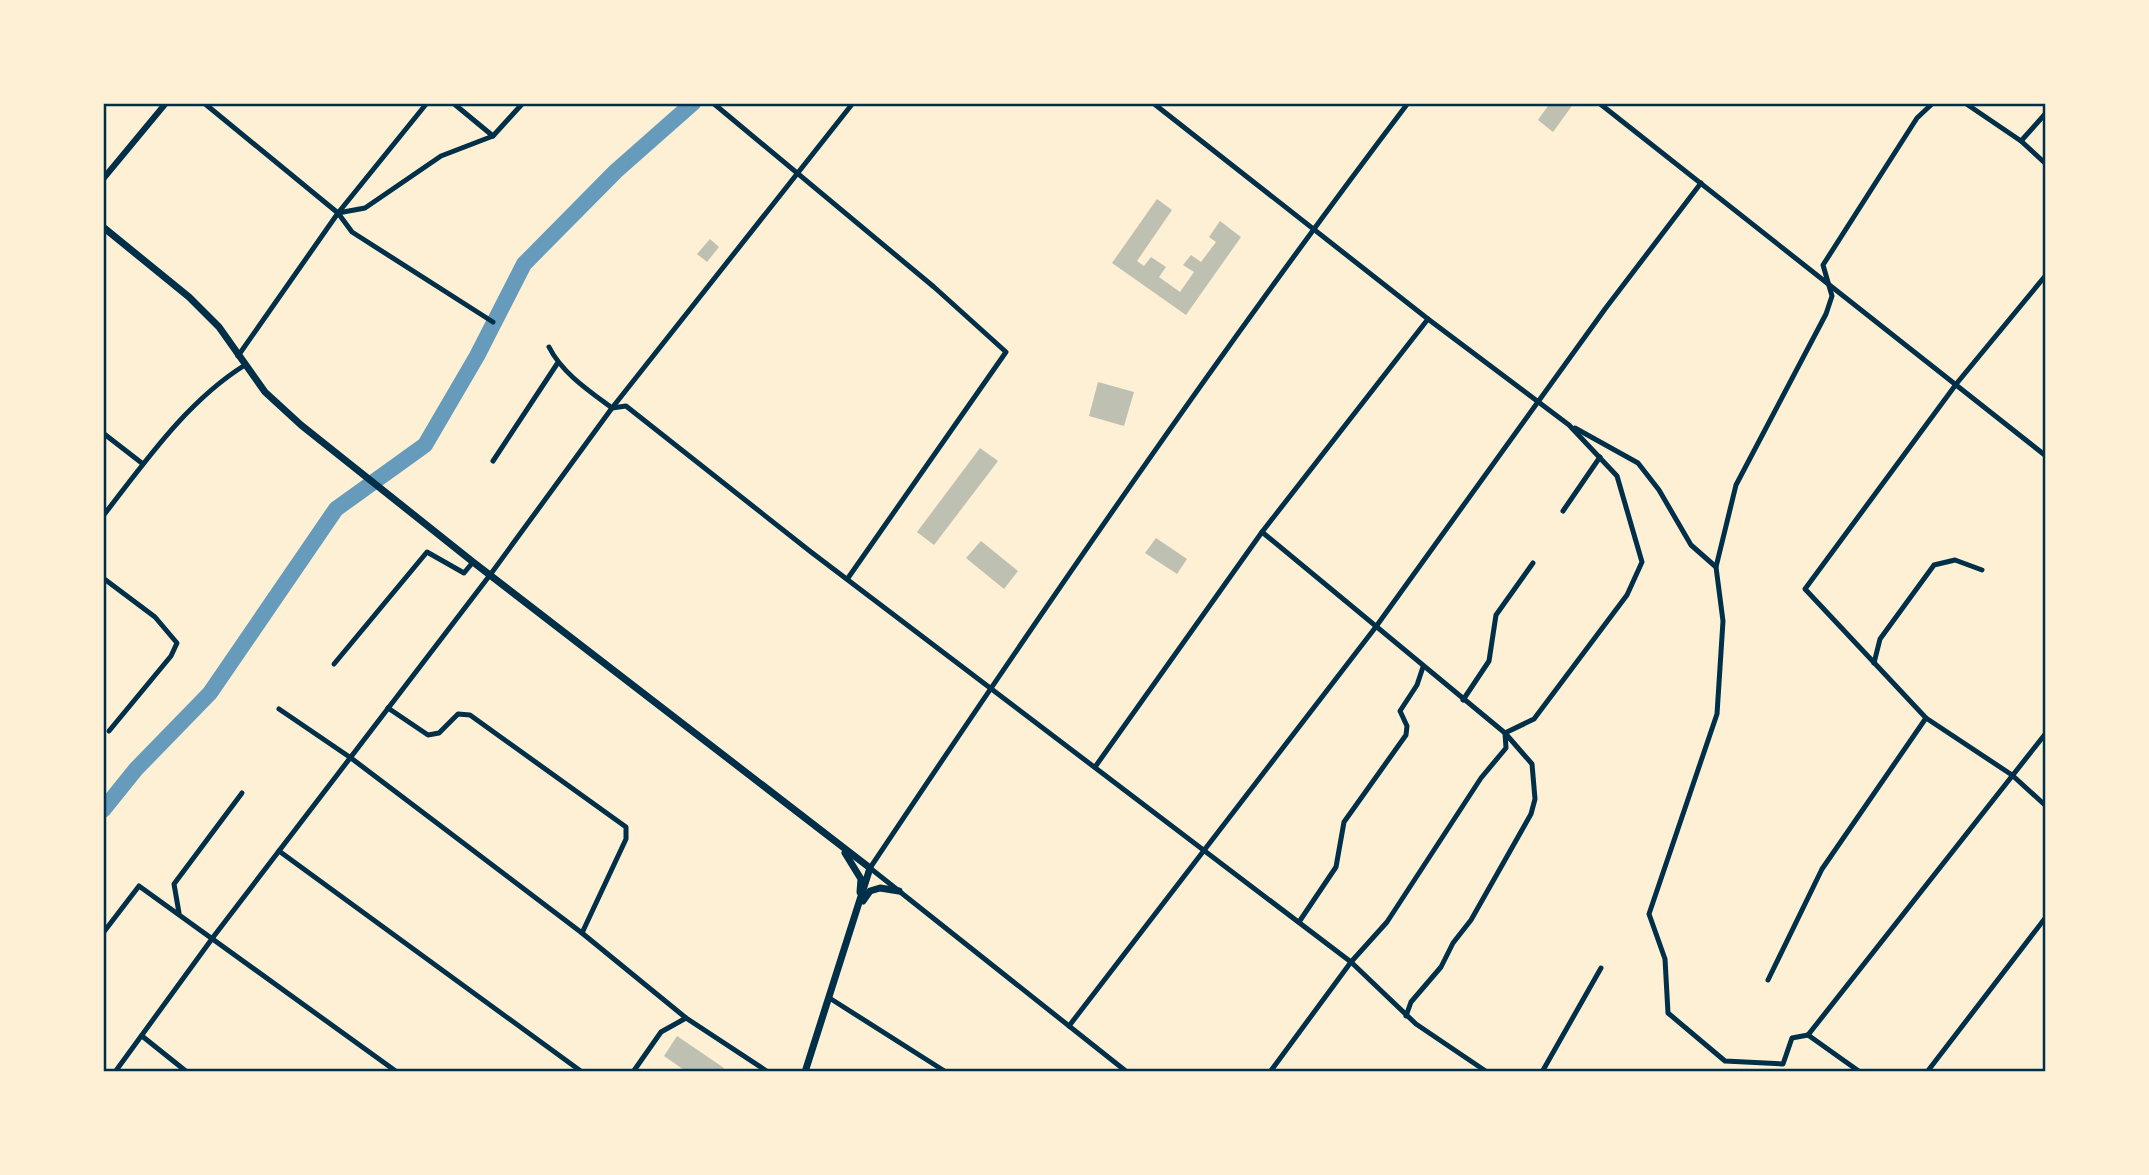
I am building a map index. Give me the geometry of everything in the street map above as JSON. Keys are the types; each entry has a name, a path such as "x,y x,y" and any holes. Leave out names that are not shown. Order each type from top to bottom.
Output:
{"main road":[{"path":"103,227 189,297 219,327 265,392 473,562 870,868 831,999 805,1072"},
{"path":"840,845 860,879 859,907"},
{"path":"859,907 870,891 880,888 899,891"}],"street":[{"path":"103,179 166,103"},
{"path":"204,103 338,213 352,232 493,322"},
{"path":"238,356 338,213 427,103"},
{"path":"453,103 493,136"},
{"path":"338,213 365,208 441,156 493,136 523,103"},
{"path":"713,103 797,176 934,287 1006,352 848,578"},
{"path":"115,1072 214,936 490,575 612,408 853,103"},
{"path":"1153,103 1538,402 1569,425 1638,463 1659,490 1691,545 1716,567"},
{"path":"1127,1072 870,868 991,687 1312,229 1408,103"},
{"path":"1599,103 2046,456"},
{"path":"1933,103 1917,118 1823,265 1832,296 1826,314 1736,485 1716,567 1723,621 1717,714 1650,915 1665,959 1668,1013 1725,1061 1783,1063 1792,1038 1808,1035 2046,733"},
{"path":"1965,103 2021,141 2046,164"},
{"path":"2021,141 2046,113"},
{"path":"1069,1026 1375,628 1701,183"},
{"path":"2046,275 1956,383 1805,589 1926,718 2012,775 2046,806"},
{"path":"1094,767 1262,532 1428,319"},
{"path":"549,347 557,364 612,408 626,407 1202,851 1351,962 1406,1016 1487,1072"},
{"path":"493,461 557,364"},
{"path":"103,516 143,464 214,385 245,365"},
{"path":"1505,733 1534,719 1628,595 1642,562 1617,476 1569,425"},
{"path":"103,433 143,464"},
{"path":"1563,511 1600,457"},
{"path":"1262,532 1505,733 1532,764 1534,808 1471,920 1453,943 1441,967 1411,1002 1406,1016"},
{"path":"334,664 427,552 464,573 473,562"},
{"path":"1874,663 1880,639 1934,565 1955,560 1983,570"},
{"path":"1463,700 1489,661 1496,615 1533,563"},
{"path":"103,578 155,617 177,643 172,656 109,731"},
{"path":"1299,922 1336,867 1344,822 1406,735 1407,726 1400,711 1417,685 1423,667"},
{"path":"388,708 428,734 439,733 458,714 470,715 626,827 626,839 582,933"},
{"path":"279,709 351,758 582,933 687,1018 768,1072"},
{"path":"1768,979 1822,869 1926,718"},
{"path":"1270,1072 1351,962 1387,922 1481,778 1506,748 1505,733"},
{"path":"179,913 174,884 242,793"},
{"path":"279,851 582,1072"},
{"path":"103,933 139,886 214,936 397,1072"},
{"path":"1927,1072 2046,917"},
{"path":"1542,1072 1601,968"},
{"path":"831,999 946,1072"},
{"path":"633,1072 661,1032 687,1018"},
{"path":"1808,1035 1860,1072"},
{"path":"142,1036 187,1072"}],"building":[{"path":"1550,103 1574,103 1553,132 1538,120"},
{"path":"1157,199 1172,210 1137,261 1144,266 1151,257 1166,267 1159,277 1180,292 1194,272 1183,265 1191,255 1201,262 1216,242 1209,237 1220,221 1241,237 1186,315 1112,263"},
{"path":"710,239 719,247 707,262 697,254"},
{"path":"1098,382 1134,392 1124,426 1089,416"},
{"path":"980,448 998,461 934,545 917,532"},
{"path":"1156,538 1187,559 1177,574 1145,553"},
{"path":"981,541 1018,571 1004,589 966,558"},
{"path":"677,1036 724,1068 721,1072 687,1072 664,1056"}],"waterway":[{"path":"103,810 136,769 210,693 336,509 425,445 477,356 524,264 616,171 693,103"}]}
